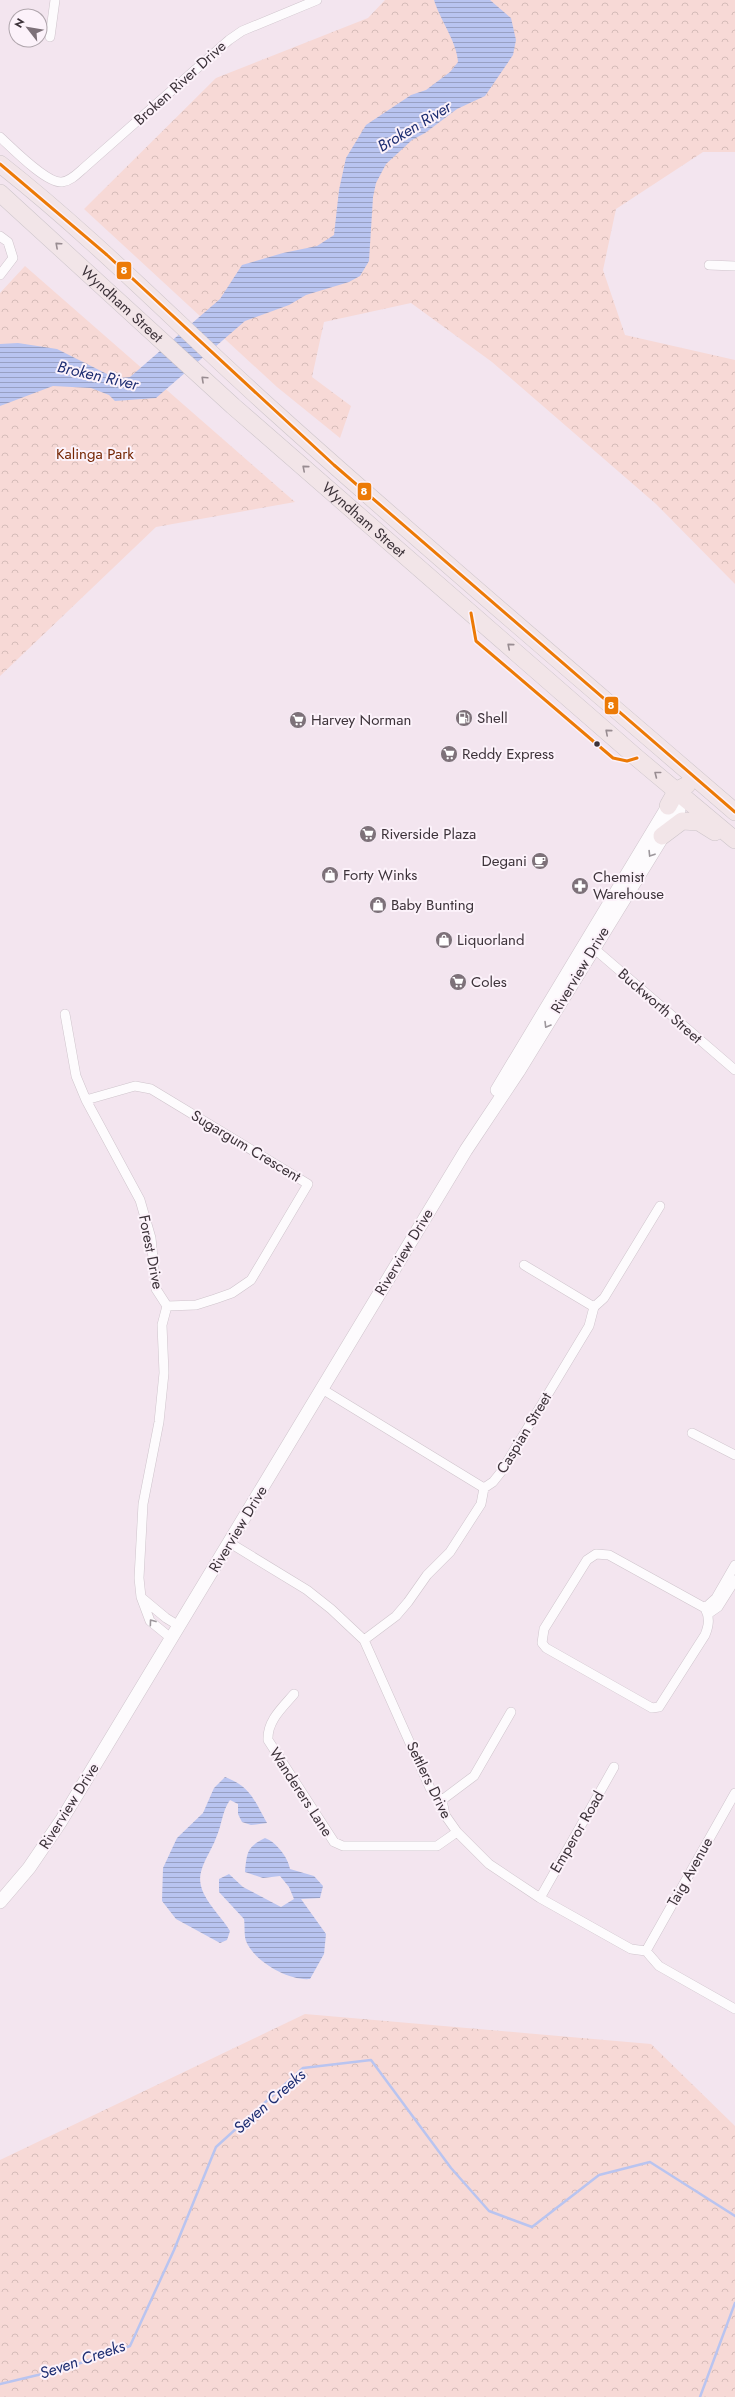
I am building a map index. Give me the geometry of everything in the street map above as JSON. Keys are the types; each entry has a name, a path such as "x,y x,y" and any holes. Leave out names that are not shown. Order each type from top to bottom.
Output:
{"highway":[{"name":"Wyndham Street","path":"0,164 104,254 250,390 351,481 580,680 735,812"},
{"name":"Wyndham Street","path":"0,193 88,271 233,406 680,797 735,840"},
{"path":"351,481 348,490 355,512"},
{"path":"441,560 446,573 447,592"},
{"path":"580,680 599,703 675,769 680,797 700,784 710,791"},
{"path":"662,836 682,821 699,822 735,849"}],"street":[{"path":"50,37 54,0"},
{"name":"Broken River Drive","path":"0,137 55,182 71,179 229,40 242,31 317,0"},
{"path":"0,236 8,242 14,258 0,275"},
{"path":"709,265 735,266"},
{"name":"Riverview Drive","path":"0,1902 46,1846 466,1150 510,1067 662,836 680,797"},
{"name":"Riverview Drive","path":"589,945 680,797"},
{"name":"Buckworth Street","path":"589,945 735,1070"},
{"name":"Forest Drive","path":"65,1014 76,1076 86,1100 140,1200 151,1238 156,1290 167,1306 162,1325 164,1373 159,1422 143,1504 139,1578 141,1598 150,1621 172,1639"},
{"name":"Sugargum Crescent","path":"86,1100 135,1086 151,1090 308,1184 251,1280 232,1293 203,1303 167,1306"},
{"name":"Caspian Street","path":"364,1640 396,1616 408,1602 423,1580 450,1552 481,1504 484,1488 493,1482 501,1472 589,1326 594,1307 604,1298 660,1206"},
{"path":"524,1265 594,1307"},
{"path":"322,1389 484,1488"},
{"path":"692,1433 735,1455"},
{"name":"Settlers Drive","path":"230,1543 307,1590 331,1609 364,1640 427,1783 442,1800 445,1815 457,1832 489,1864 540,1898 627,1947 646,1951"},
{"path":"735,1566 707,1611 709,1623 705,1635 662,1704 656,1708 652,1708 546,1648 542,1643 544,1629 587,1560 596,1554 609,1555 707,1611 718,1607 735,1580"},
{"path":"141,1598 166,1618 179,1626"},
{"name":"Wanderers Lane","path":"294,1694 278,1712 270,1726 268,1740 334,1842 343,1846 437,1846 457,1832"},
{"path":"442,1800 474,1776 512,1712"},
{"name":"Emperor Road","path":"540,1898 614,1767"},
{"name":"Taig Avenue","path":"646,1951 735,1793"},
{"path":"646,1951 659,1966 735,2008"}],"green space":[{"path":"385,0 735,0 735,152 703,152 616,209 603,270 625,335 735,360 735,584 656,504 492,362 411,303 324,322 312,377 351,406 340,438 277,387 84,209 216,78 368,18"},
{"name":"Kalinga Park","path":"25,266 295,502 156,527 0,676 0,293"},
{"path":"305,2014 651,2044 735,2126 735,2397 0,2397 0,2160"}],"water":[{"name":"Broken River","path":"434,0 490,0 511,18 516,40 513,55 485,96 457,109 425,133 412,140 386,164 376,183 373,197 369,261 360,276 349,282 306,295 289,305 245,321 156,398 115,401 109,395 91,388 53,386 0,406 0,344 18,343 57,349 111,376 120,378 130,377 220,299 242,265 283,253 317,246 334,235 339,190 346,158 366,125 411,95 426,90 450,72 458,62 452,39"},
{"path":"225,1777 241,1785 251,1795 267,1823 251,1825 242,1822 238,1814 238,1804 230,1800 227,1804 218,1833 202,1868 200,1880 205,1896 230,1931 227,1940 220,1943 176,1919 162,1901 163,1868 177,1838 203,1813 214,1788"},
{"path":"265,1838 281,1850 289,1864 290,1869 314,1876 323,1886 320,1898 301,1899 326,1934 324,1954 310,1979 301,1979 282,1973 256,1956 246,1941 244,1919 219,1892 219,1879 229,1874 243,1887 281,1907 294,1899 289,1887 280,1876 263,1878 245,1872 247,1855 251,1847"}],"waterway":[{"name":"Seven Creeks","path":"0,2384 63,2369 130,2346 174,2250 216,2147 303,2068 371,2060 451,2168 489,2211 532,2227 599,2175 650,2162 735,2216"},
{"name":"Seven Creeks","path":"700,2397 735,2303"}],"transit line":[{"name":"8","path":"0,164 107,255 334,465 735,812"},
{"name":"8","path":"471,613 476,641 613,758 627,761 637,758"}],"place":[{"name":"Shell","path":"464,718"},
{"name":"Harvey Norman","path":"298,720"},
{"name":"Reddy Express","path":"449,754"},
{"name":"Riverside Plaza","path":"368,834"},
{"name":"Degani","path":"540,861"},
{"name":"Forty Winks","path":"330,875"},
{"name":"Chemist Warehouse","path":"580,886"},
{"name":"Baby Bunting","path":"378,905"},
{"name":"Liquorland","path":"444,940"},
{"name":"Coles","path":"458,982"}]}
